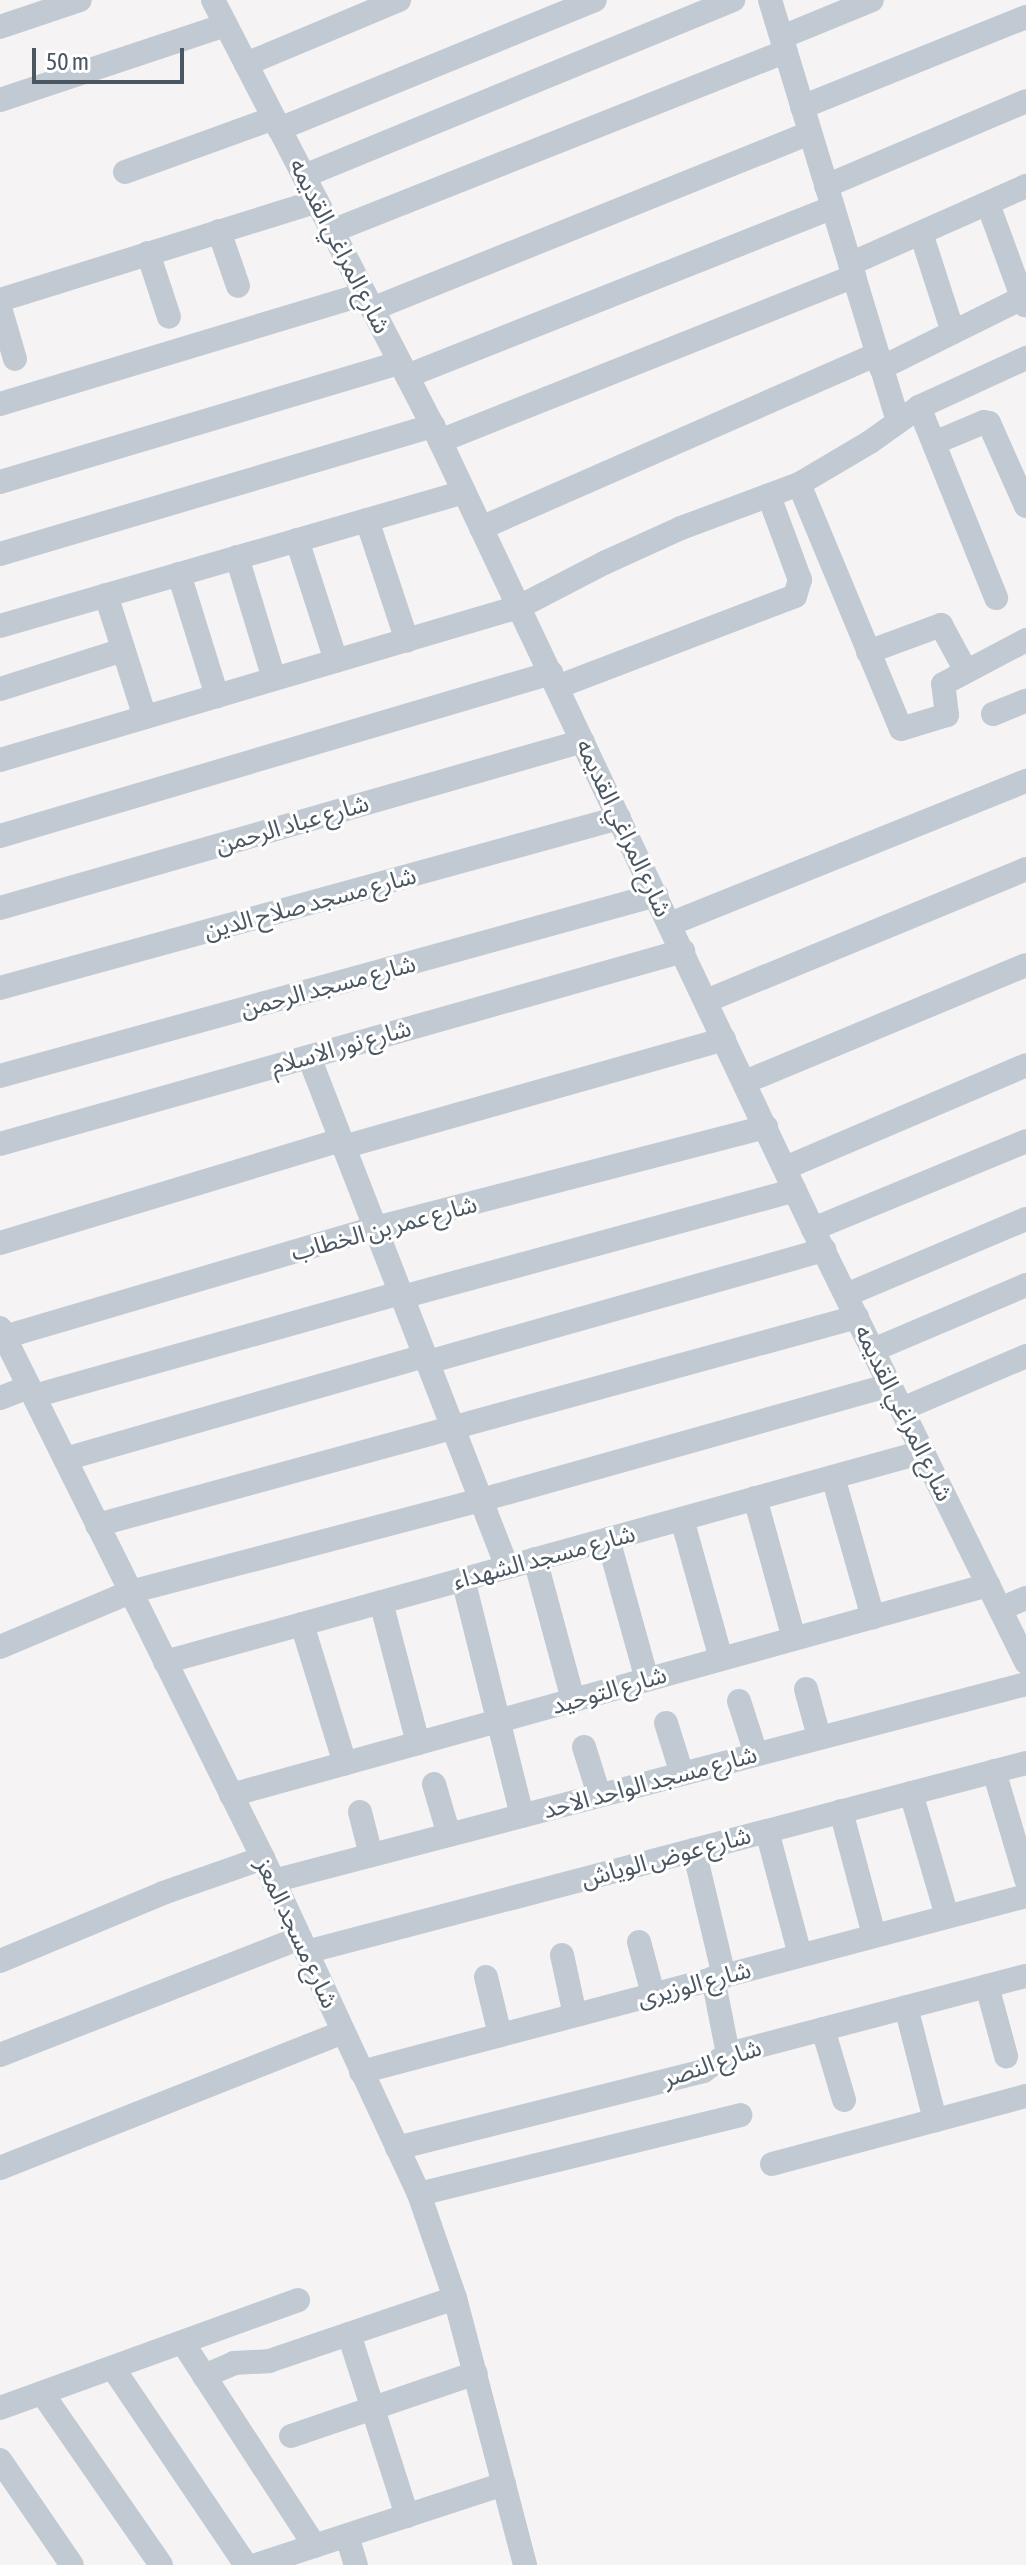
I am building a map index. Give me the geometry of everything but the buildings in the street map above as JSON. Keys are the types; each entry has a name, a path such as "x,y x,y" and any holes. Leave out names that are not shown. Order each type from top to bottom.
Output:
{"street":[{"path":"0,27 80,0"},
{"name":"شارع المراغي القديمه","path":"213,0 436,433 790,1179 1026,1662"},
{"path":"246,64 399,0"},
{"path":"125,172 276,124 595,0"},
{"path":"304,176 733,0"},
{"path":"770,0 898,420"},
{"path":"332,231 784,44 872,0"},
{"path":"802,107 1026,17"},
{"path":"0,100 226,25"},
{"path":"0,482 403,369 830,196 1026,101"},
{"path":"0,404 368,302 810,133"},
{"path":"0,554 436,433 852,270 921,233 1026,186"},
{"path":"0,300 317,201"},
{"path":"481,528 1024,302 988,204"},
{"path":"219,231 238,286"},
{"path":"921,233 953,332"},
{"path":"148,253 169,317"},
{"path":"0,308 15,359"},
{"path":"0,760 519,607 642,545 799,484 870,442 919,407 1026,358"},
{"path":"919,407 996,598"},
{"path":"934,443 989,423 1026,506"},
{"path":"799,484 897,725 906,730 947,715 949,710 942,685 1026,640"},
{"path":"0,626 464,492"},
{"path":"0,836 554,680 795,596 800,580 769,496"},
{"path":"367,520 407,641"},
{"path":"297,540 336,661"},
{"path":"237,557 274,679"},
{"path":"179,574 217,696"},
{"path":"106,595 145,717"},
{"path":"868,652 939,624 945,627 966,671"},
{"path":"0,689 123,650"},
{"path":"993,714 1026,701"},
{"name":"شارع عباد الرحمن","path":"0,908 583,741"},
{"path":"670,924 1026,781"},
{"name":"شارع مسجد صلاح الدين","path":"0,988 619,818"},
{"path":"706,1001 1026,869"},
{"name":"شارع مسجد الرحمن","path":"0,1076 656,895"},
{"name":"شارع نور الاسلام","path":"0,1144 683,951"},
{"path":"745,1082 1026,965"},
{"path":"0,1243 342,1143 724,1039"},
{"path":"309,1057 507,1567"},
{"path":"0,1398 401,1295 790,1179 1026,1065"},
{"name":"شارع عمر بن الخطاب","path":"2,1333 375,1228 766,1127"},
{"path":"65,1459 426,1359 819,1239 1026,1141"},
{"path":"97,1525 454,1429 852,1306 1026,1219"},
{"path":"873,1350 1026,1285"},
{"name":"شارع مسجد المعز","path":"2,1333 263,1858 419,2194 455,2298 525,2565"},
{"path":"902,1409 1026,1356"},
{"path":"0,1647 130,1592 481,1500 890,1385"},
{"name":"شارع مسجد الشهداء","path":"165,1662 923,1452"},
{"path":"833,1477 873,1617"},
{"path":"755,1498 794,1639"},
{"path":"682,1519 721,1659"},
{"path":"608,1539 647,1680"},
{"path":"535,1559 573,1700"},
{"path":"463,1579 522,1816"},
{"name":"شارع التوحيد","path":"231,1795 988,1585"},
{"path":"1000,1609 1026,1598"},
{"path":"381,1602 418,1743"},
{"path":"302,1624 345,1764"},
{"name":"شارع مسجد الواحد الاحد","path":"273,1881 1026,1684"},
{"path":"806,1689 819,1737"},
{"path":"739,1701 756,1754"},
{"path":"666,1723 682,1774"},
{"path":"584,1747 599,1795"},
{"name":"شارع عوض الوياش","path":"0,2055 303,1945 694,1850 1026,1763"},
{"path":"994,1771 1026,1879"},
{"path":"434,1784 449,1835"},
{"path":"911,1793 947,1916"},
{"path":"841,1811 874,1935"},
{"path":"360,1812 371,1855"},
{"path":"767,1831 800,1955"},
{"path":"694,1850 718,1977 728,2054"},
{"path":"0,1961 163,1893 263,1858"},
{"name":"شارع الوزيرى","path":"361,2072 1026,1896"},
{"path":"639,1942 653,1994"},
{"path":"562,1955 575,2015"},
{"name":"شارع النصر","path":"397,2148 703,2071 728,2054 1026,1976"},
{"path":"486,1977 500,2035"},
{"path":"987,1986 1006,2056"},
{"path":"906,2007 935,2120"},
{"path":"823,2029 844,2100"},
{"path":"0,2168 343,2032"},
{"path":"772,2164 1026,2096"},
{"path":"419,2194 740,2115"},
{"path":"204,2376 234,2363 269,2361 455,2298"},
{"path":"0,2408 298,2300"},
{"path":"349,2334 407,2516"},
{"path":"183,2343 315,2546"},
{"path":"113,2368 246,2565"},
{"path":"291,2436 476,2373"},
{"path":"42,2393 161,2565"},
{"path":"0,2460 72,2565"},
{"path":"256,2565 504,2484"},
{"path":"347,2536 356,2565"}]}
